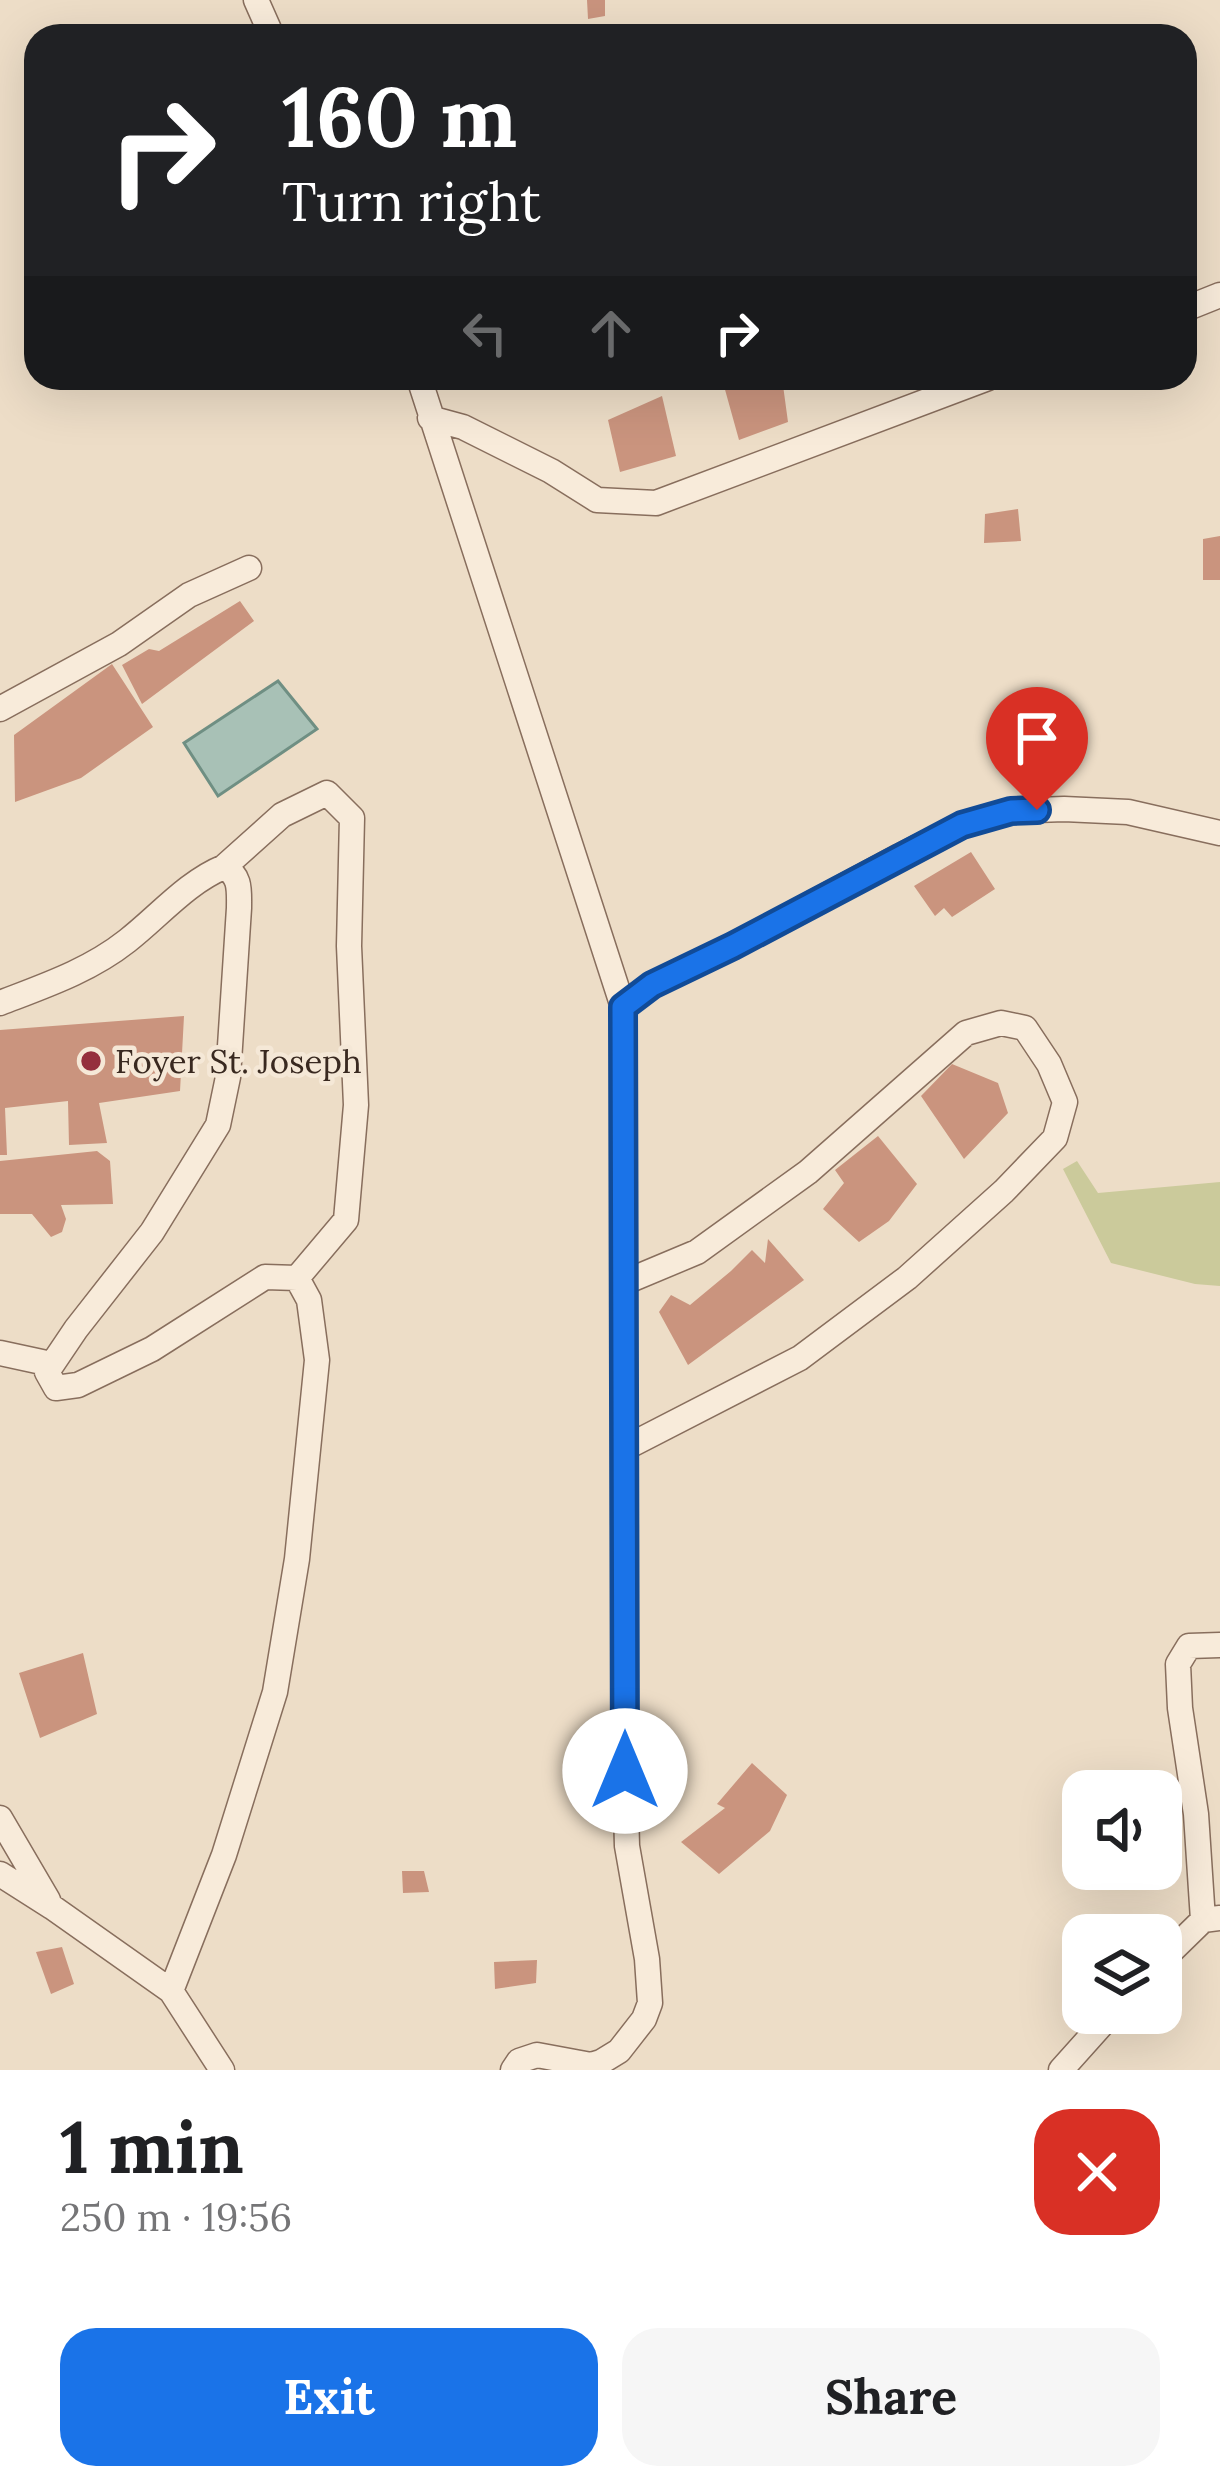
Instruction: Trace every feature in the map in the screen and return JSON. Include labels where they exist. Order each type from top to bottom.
[{"type":"street","points":[[422,390],[623,1007],[627,1846],[650,2003],[636,2032],[601,2062],[591,2065],[538,2055],[519,2061],[513,2070]]},
{"type":"street","points":[[430,418],[463,427],[597,500],[656,503],[956,390]]},
{"type":"street","points":[[0,710],[119,644],[189,595],[249,568]]},
{"type":"street","points":[[0,1004],[72,976],[106,955],[206,875],[224,867],[282,815],[327,793],[352,818],[349,946],[356,1105],[346,1220],[297,1278]]},
{"type":"street","points":[[623,1007],[652,985],[962,825],[1011,811],[1064,809],[1128,812],[1220,833]]},
{"type":"street","points":[[224,867],[238,883],[239,908],[228,1077],[218,1125],[152,1232],[47,1372],[56,1388],[78,1385],[152,1348],[265,1277],[297,1278]]},
{"type":"street","points":[[623,1283],[697,1252],[808,1172],[966,1033],[1000,1023],[1025,1028],[1049,1064],[1066,1102],[1054,1138],[988,1206],[907,1278],[800,1358],[625,1448]]},
{"type":"street","points":[[171,1991],[224,1855],[275,1692],[297,1558],[317,1360],[309,1300],[297,1278]]},
{"type":"street","points":[[0,1353],[51,1364]]},
{"type":"street","points":[[1182,1944],[1212,1919],[1180,1708],[1178,1664],[1189,1646],[1220,1645]]},
{"type":"street","points":[[0,1818],[52,1907]]},
{"type":"street","points":[[0,1874],[171,1991],[222,2070]]},
{"type":"street","points":[[1061,2070],[1093,2034]]},
{"type":"green space","points":[[1077,1161],[1098,1193],[1220,1182],[1220,1286],[1111,1263],[1063,1169]]},
{"type":"shaded area","points":[[278,681],[317,729],[218,796],[184,743]]},
{"type":"building","points":[[587,0],[605,0],[605,16],[588,19]]},
{"type":"building","points":[[725,390],[784,390],[788,422],[739,440]]},
{"type":"building","points":[[662,396],[676,456],[620,472],[608,420]]},
{"type":"building","points":[[1018,509],[1021,541],[984,543],[985,514]]},
{"type":"building","points":[[1220,536],[1220,580],[1203,580],[1203,539]]},
{"type":"building","points":[[240,601],[254,621],[142,704],[122,665],[149,649],[159,651]]},
{"type":"building","points":[[112,664],[153,727],[81,778],[15,802],[14,735]]},
{"type":"building","points":[[971,852],[995,889],[952,917],[944,908],[935,916],[914,886]]},
{"type":"building","name":"Foyer St. Joseph","points":[[184,1016],[180,1091],[99,1103],[107,1143],[69,1145],[68,1101],[5,1108],[7,1155],[0,1155],[0,1030]]},
{"type":"building","points":[[952,1064],[998,1083],[1008,1113],[964,1159],[921,1096]]},
{"type":"building","points":[[878,1136],[917,1184],[889,1221],[859,1242],[823,1209],[844,1183],[835,1170]]},
{"type":"building","points":[[97,1151],[110,1161],[113,1204],[61,1205],[66,1219],[62,1232],[51,1237],[32,1214],[0,1214],[0,1161]]},
{"type":"building","points":[[768,1239],[804,1280],[688,1365],[659,1312],[671,1295],[690,1305],[752,1250],[765,1263]]},
{"type":"building","points":[[83,1653],[97,1714],[40,1738],[19,1673]]},
{"type":"building","points":[[752,1763],[787,1795],[770,1831],[719,1874],[681,1842],[725,1808],[717,1804]]},
{"type":"building","points":[[402,1871],[424,1871],[429,1892],[403,1893]]},
{"type":"building","points":[[62,1947],[74,1984],[51,1994],[36,1952]]},
{"type":"building","points":[[537,1960],[536,1983],[495,1989],[494,1962]]},
{"type":"place","name":"Foyer St. Joseph","points":[[91,1061]]},
{"type":"route","points":[[625,1771],[623,1007],[652,985],[962,825],[1011,811],[1037,810]]}]
